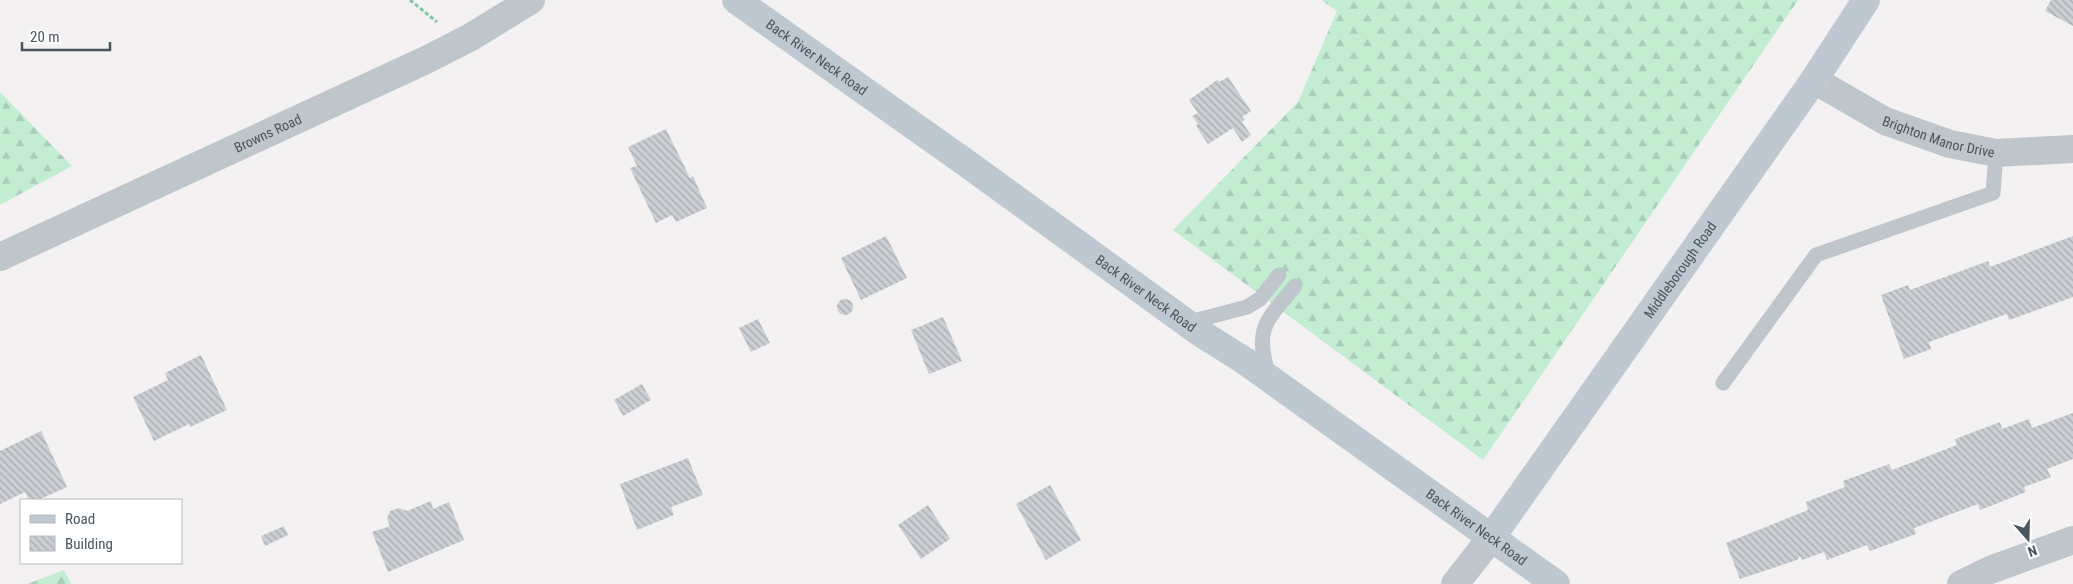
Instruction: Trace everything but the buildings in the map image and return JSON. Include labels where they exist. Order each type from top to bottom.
[{"type":"street","name":"Browns Road","points":[[0,257],[426,60],[471,37],[531,0]]},
{"type":"street","name":"Back River Neck Road","points":[[736,0],[969,165],[1186,323],[1270,379],[1556,584]]},
{"type":"street","name":"Middleborough Road","points":[[1491,538],[1814,80],[1866,0]]},
{"type":"street","name":"Brighton Manor Drive","points":[[1814,80],[1885,122],[1950,144],[1996,153],[2073,149]]},
{"type":"street","points":[[1456,584],[1491,538]]},
{"type":"street","points":[[1961,584],[1990,570],[2073,540]]},
{"type":"lane","points":[[1723,383],[1816,255],[1993,193],[1996,153]]},
{"type":"lane","points":[[1186,323],[1247,307],[1260,299],[1279,275]]},
{"type":"lane","points":[[1270,379],[1261,350],[1263,332],[1271,315],[1295,286]]},
{"type":"green space","points":[[1321,0],[1798,0],[1483,460],[1173,230],[1298,102],[1337,11]]},
{"type":"green space","points":[[0,92],[72,166],[0,205]]},
{"type":"green space","points":[[64,570],[71,584],[27,584]]}]
